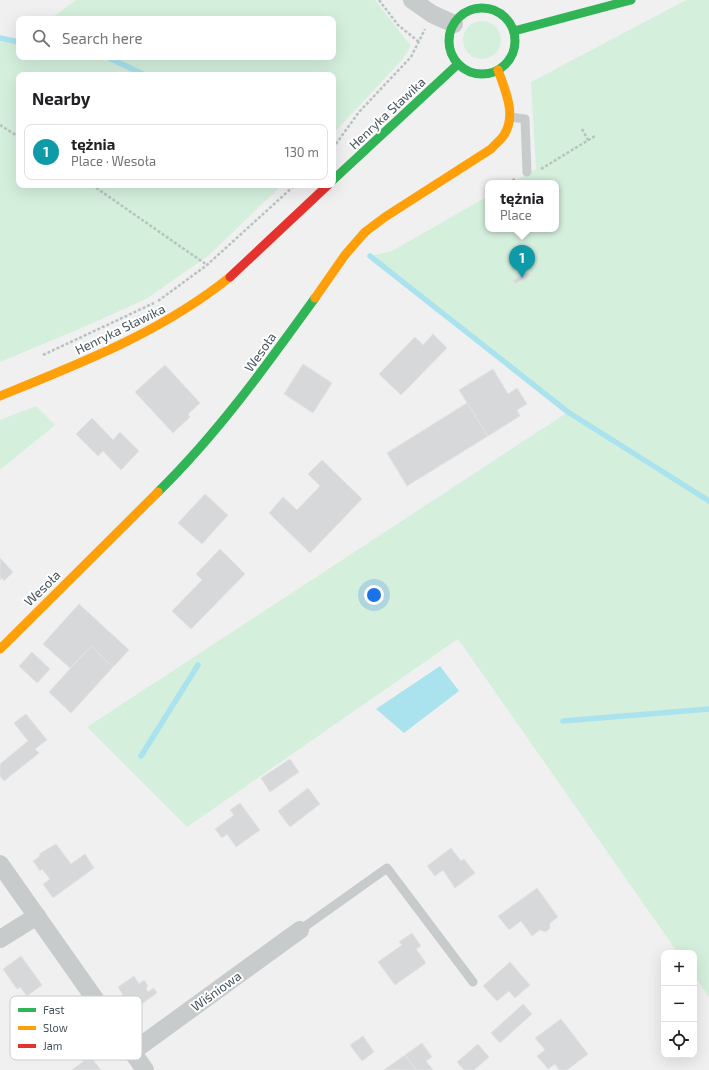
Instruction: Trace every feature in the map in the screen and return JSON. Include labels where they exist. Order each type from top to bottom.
[{"type":"main road","points":[[514,31],[631,0]]},
{"type":"main road","points":[[484,8],[494,10],[503,15],[510,22],[514,31],[514,49],[505,65],[490,73],[477,74],[464,69],[454,58],[449,45],[451,30],[454,24],[460,16],[467,11],[484,8]]},
{"type":"main road","name":"Henryka Sławika","points":[[336,177],[458,64]]},
{"type":"main road","name":"Wesoła","points":[[0,648],[188,463],[253,384],[344,255],[365,232],[384,217],[491,149],[504,134],[510,117],[509,101],[498,70]]},
{"type":"main road","name":"Henryka Sławika","points":[[0,396],[126,343],[160,326],[197,302],[227,279],[325,188]]},
{"type":"street","points":[[412,0],[432,14],[454,24]]},
{"type":"street","points":[[0,864],[93,996]]},
{"type":"street","points":[[0,939],[37,916]]},
{"type":"street","name":"Wiśniowa","points":[[142,1045],[300,930]]},
{"type":"street","points":[[138,1060],[145,1070]]},
{"type":"lane","points":[[510,117],[525,119],[527,172]]},
{"type":"lane","points":[[300,930],[387,868],[473,982]]},
{"type":"path","points":[[379,0],[398,25],[419,42]]},
{"type":"path","points":[[336,144],[359,112],[411,58],[432,14]]},
{"type":"path","points":[[0,125],[16,135]]},
{"type":"path","points":[[582,129],[588,140]]},
{"type":"path","points":[[513,180],[527,172],[529,176],[595,136]]},
{"type":"path","points":[[96,188],[227,279]]},
{"type":"path","points":[[40,356],[157,301],[207,265],[292,188]]},
{"type":"green space","points":[[76,0],[375,0],[411,46],[402,60],[336,131],[336,72],[16,72],[16,188],[279,188],[208,256],[146,299],[0,362],[0,38],[16,41],[16,60],[336,60],[336,16],[54,16]]},
{"type":"green space","points":[[686,0],[709,0],[709,997],[697,980],[697,950],[676,950],[458,639],[187,827],[87,727],[568,412],[370,256],[392,251],[485,198],[485,232],[559,232],[559,180],[516,180],[536,169],[531,82]]},
{"type":"green space","points":[[482,21],[495,27],[501,40],[495,53],[482,59],[469,53],[463,40],[469,27]]},
{"type":"green space","points":[[36,406],[55,425],[0,470],[0,420]]},
{"type":"water","points":[[440,666],[459,691],[404,733],[376,709]]},
{"type":"building","points":[[528,272],[530,276],[515,284],[513,280]]},
{"type":"building","points":[[433,334],[447,348],[401,395],[379,374],[415,337],[423,345]]},
{"type":"building","points":[[303,364],[332,383],[313,413],[284,394]]},
{"type":"building","points":[[165,365],[200,403],[188,414],[190,417],[173,433],[135,392]]},
{"type":"building","points":[[493,369],[508,394],[517,388],[527,404],[517,410],[520,416],[488,436],[459,390]]},
{"type":"building","points":[[467,403],[488,436],[407,486],[387,453]]},
{"type":"building","points":[[92,418],[113,440],[120,432],[139,451],[121,470],[103,451],[98,456],[76,434]]},
{"type":"building","points":[[322,460],[362,499],[310,553],[269,513],[283,497],[297,510],[320,486],[308,474]]},
{"type":"building","points":[[205,494],[228,515],[202,544],[178,523]]},
{"type":"building","points":[[220,549],[245,574],[191,629],[172,611],[202,580],[196,574]]},
{"type":"building","points":[[0,558],[13,572],[4,581],[2,578],[0,580]]},
{"type":"building","points":[[79,604],[129,650],[113,667],[91,646],[70,668],[43,644]]},
{"type":"building","points":[[91,646],[113,667],[71,713],[49,692]]},
{"type":"building","points":[[32,652],[50,669],[37,683],[19,666]]},
{"type":"building","points":[[26,714],[47,740],[35,749],[39,753],[4,781],[0,776],[0,764],[28,741],[14,723]]},
{"type":"building","points":[[290,759],[299,772],[270,792],[261,778]]},
{"type":"building","points":[[308,788],[320,804],[290,827],[278,811]]},
{"type":"building","points":[[240,803],[260,830],[236,847],[227,834],[222,838],[215,829],[234,815],[230,810]]},
{"type":"building","points":[[56,844],[71,864],[85,854],[94,868],[53,898],[43,884],[50,879],[42,869],[40,871],[33,861],[40,856],[39,854]]},
{"type":"building","points":[[451,848],[461,861],[464,859],[475,873],[455,888],[443,870],[435,876],[427,866]]},
{"type":"building","points":[[537,888],[558,917],[550,923],[550,928],[546,932],[540,930],[532,936],[521,921],[509,930],[498,916]]},
{"type":"building","points":[[412,933],[421,946],[416,949],[426,963],[395,985],[378,962],[402,945],[399,942]]},
{"type":"building","points":[[21,956],[42,985],[27,996],[20,987],[17,989],[3,969]]},
{"type":"building","points":[[510,962],[530,985],[515,998],[509,991],[497,1001],[483,986]]},
{"type":"building","points":[[134,976],[139,984],[144,980],[148,986],[146,988],[148,992],[154,988],[157,993],[142,1004],[142,996],[122,996],[123,995],[118,987]]},
{"type":"building","points":[[523,1004],[532,1014],[500,1043],[491,1033]]},
{"type":"building","points":[[561,1019],[588,1054],[567,1070],[559,1070],[555,1064],[548,1069],[537,1056],[545,1050],[535,1038]]},
{"type":"building","points":[[363,1036],[374,1052],[362,1061],[350,1045]]},
{"type":"building","points":[[422,1043],[432,1057],[426,1061],[433,1070],[416,1070],[405,1055]]},
{"type":"building","points":[[478,1044],[489,1057],[474,1070],[464,1070],[457,1062]]},
{"type":"building","points":[[405,1055],[416,1070],[384,1070]]},
{"type":"building","points":[[85,1060],[93,1060],[101,1070],[72,1070]]},
{"type":"waterway","points":[[0,38],[16,41]]},
{"type":"waterway","points":[[113,60],[139,72]]},
{"type":"waterway","points":[[370,256],[568,412],[709,501]]},
{"type":"waterway","points":[[141,756],[198,665]]},
{"type":"waterway","points":[[563,721],[709,709]]},
{"type":"traffic: fast","points":[[514,31],[631,0]]},
{"type":"traffic: fast","points":[[482,8],[495,10],[505,18],[513,28],[515,41],[513,54],[505,64],[495,72],[482,74],[469,72],[459,64],[451,54],[449,41],[451,28],[459,18],[469,10],[482,8]]},
{"type":"traffic: fast","points":[[336,177],[458,64]]},
{"type":"traffic: fast","points":[[158,492],[180,470],[221,423],[260,374],[315,298]]},
{"type":"traffic: slow","points":[[315,298],[345,255],[365,232],[385,217],[491,149],[503,137],[508,127],[510,111],[498,70]]},
{"type":"traffic: slow","points":[[0,396],[120,345],[149,330],[204,297],[230,277]]},
{"type":"traffic: slow","points":[[0,649],[158,492]]},
{"type":"traffic: jam","points":[[230,277],[325,188]]},
{"type":"place","name":"tężnia","points":[[522,278]]}]
